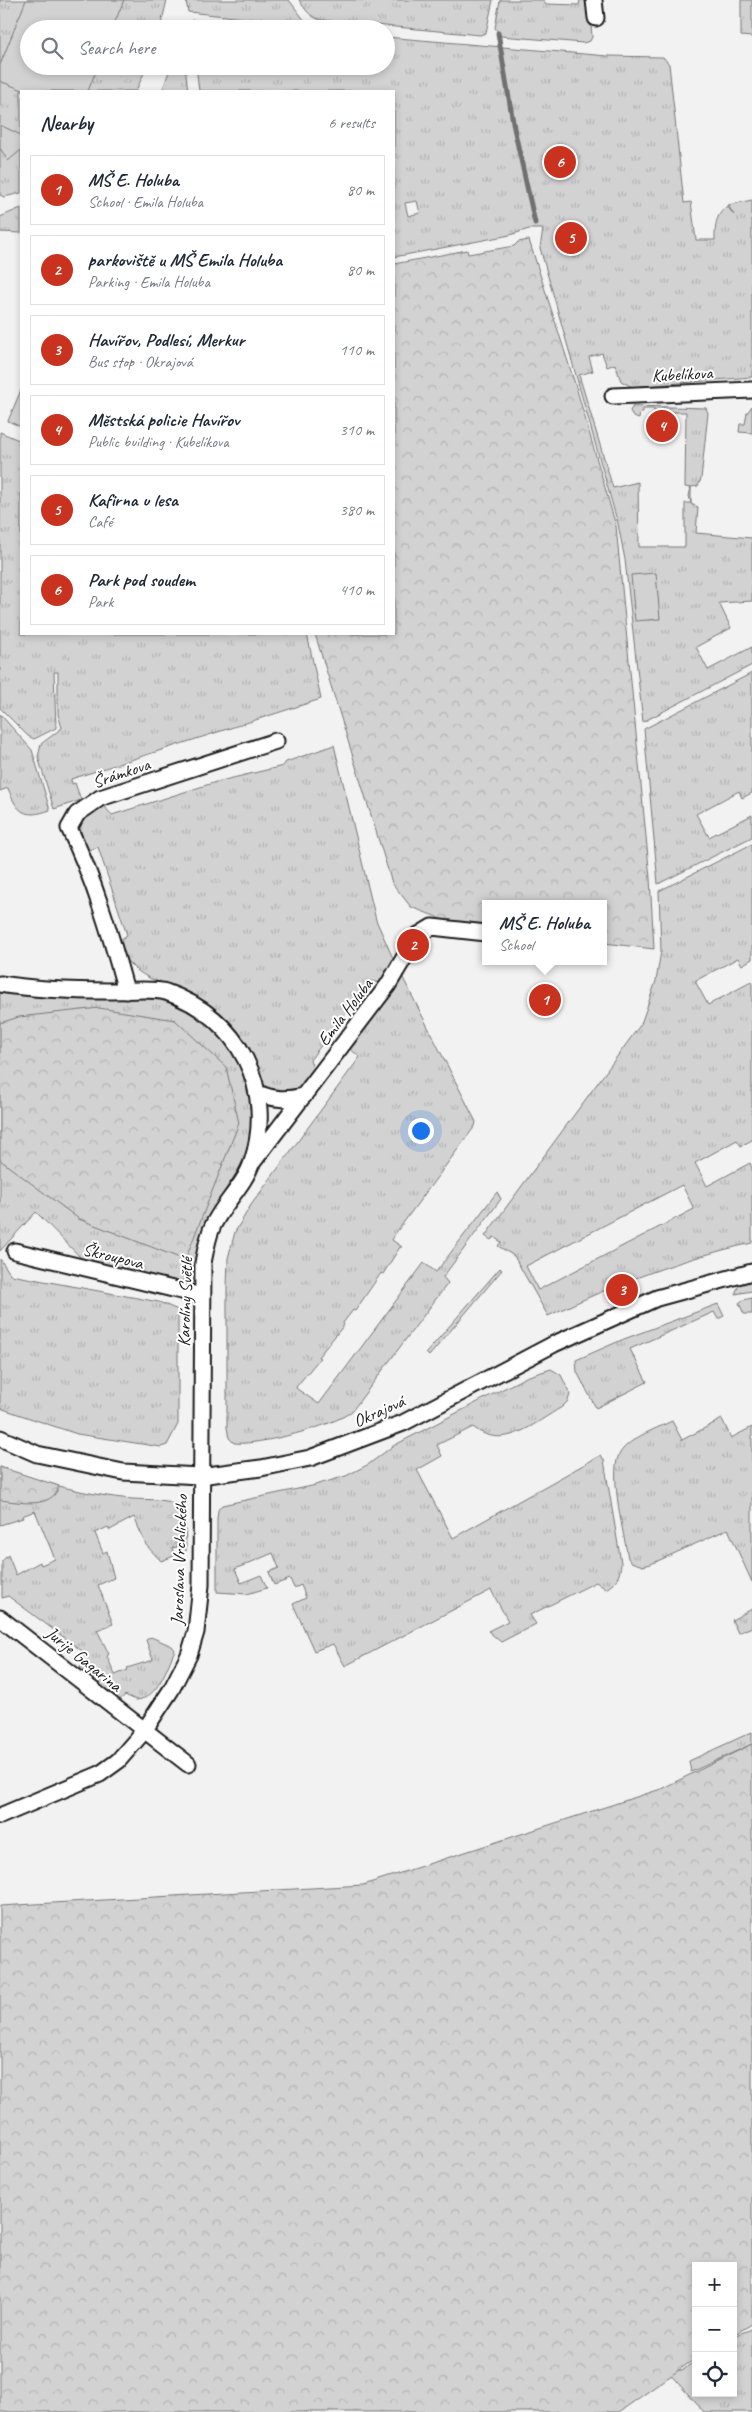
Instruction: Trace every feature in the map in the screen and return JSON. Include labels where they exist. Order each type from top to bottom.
[{"type":"street","points":[[594,0],[596,18]]},
{"type":"street","name":"Kubelíkova","points":[[614,396],[752,390]]},
{"type":"street","name":"Šrámkova","points":[[126,991],[110,936],[79,849],[69,828],[77,814],[100,798],[276,741]]},
{"type":"street","name":"Emila Holuba","points":[[252,1163],[388,985],[417,936],[432,927],[482,933]]},
{"type":"street","name":"Karolíny Světlé","points":[[0,984],[44,991],[165,992],[206,1011],[228,1030],[245,1056],[258,1093],[259,1126],[252,1163],[211,1229],[203,1263],[200,1476]]},
{"type":"street","points":[[258,1093],[273,1099],[288,1100],[304,1096]]},
{"type":"street","name":"Škroupova","points":[[15,1251],[202,1296]]},
{"type":"street","name":"Okrajová","points":[[0,1438],[37,1454],[123,1472],[200,1476],[261,1468],[310,1458],[363,1440],[403,1423],[590,1326],[657,1298],[752,1272]]},
{"type":"street","name":"Jaroslava Vrchlického","points":[[0,1816],[100,1774],[118,1761],[144,1731],[180,1673],[196,1632],[201,1586],[200,1476]]},
{"type":"street","name":"Jurije Gagarina","points":[[0,1618],[188,1764]]},
{"type":"green space","points":[[0,0],[167,0],[162,20],[20,20],[20,75],[143,75],[136,90],[20,90],[20,193],[4,197],[0,195]]},
{"type":"green space","points":[[26,0],[124,0],[116,20],[20,20],[20,75],[94,75],[88,90],[22,90],[0,81],[0,65]]},
{"type":"green space","points":[[186,0],[289,0],[304,20],[262,20],[188,12]]},
{"type":"green space","points":[[299,0],[493,0],[486,33],[480,35],[395,27],[395,20],[322,20],[311,15]]},
{"type":"green space","points":[[500,0],[544,0],[545,4],[579,5],[580,0],[589,0],[592,37],[590,41],[583,43],[501,36],[495,28]]},
{"type":"green space","points":[[741,0],[752,0],[752,37],[741,36]]},
{"type":"green space","points":[[395,38],[607,56],[663,57],[669,64],[684,203],[691,202],[696,240],[715,240],[716,222],[723,210],[727,206],[734,215],[728,205],[752,200],[752,377],[632,387],[621,381],[615,364],[607,367],[602,353],[589,357],[593,371],[579,375],[613,488],[638,482],[639,547],[685,547],[685,503],[691,503],[698,507],[696,533],[752,538],[752,601],[719,603],[731,628],[696,647],[708,670],[752,647],[752,665],[643,722],[625,560],[618,524],[540,248],[543,229],[529,229],[510,235],[395,257],[395,90],[199,90],[197,75],[395,75]],"holes":[[[417,201],[420,213],[408,216],[405,203]]]},
{"type":"green space","points":[[168,75],[186,75],[188,90],[162,90]]},
{"type":"green space","points":[[0,125],[20,135],[20,151],[8,161],[0,148]]},
{"type":"green space","points":[[20,208],[20,233],[0,232],[0,217]]},
{"type":"green space","points":[[529,240],[577,390],[616,526],[650,878],[654,949],[607,943],[607,900],[482,900],[482,929],[445,924],[437,917],[411,907],[392,883],[315,635],[395,635],[395,264],[467,250],[468,254],[514,246],[518,242]]},
{"type":"green space","points":[[20,392],[20,427],[8,421]]},
{"type":"green space","points":[[633,406],[706,408],[708,413],[701,479],[698,486],[685,487],[686,412],[654,412],[654,409],[643,409],[643,412],[640,412],[639,419],[633,417],[630,411]]},
{"type":"green space","points":[[752,406],[752,433],[739,432],[740,424],[745,424],[747,413]]},
{"type":"green space","points":[[0,432],[20,441],[20,635],[307,635],[321,699],[71,779],[72,784],[75,783],[81,800],[54,809],[38,757],[41,744],[62,728],[58,714],[58,672],[54,672],[56,728],[34,739],[28,736],[0,708]]},
{"type":"green space","points":[[656,573],[660,619],[635,621],[631,575]]},
{"type":"green space","points":[[752,673],[752,793],[742,798],[739,791],[696,814],[709,837],[752,815],[752,837],[658,884],[644,729]]},
{"type":"green space","points":[[0,714],[32,750],[50,810],[28,814],[23,812],[15,803],[8,788],[0,791]]},
{"type":"green space","points":[[334,745],[376,920],[396,965],[386,984],[370,981],[310,1060],[316,1076],[297,1091],[279,1093],[264,1084],[247,1045],[224,1016],[210,1005],[149,978],[128,962],[120,940],[127,935],[98,847],[87,851],[81,835],[81,829],[84,819],[101,803],[112,815],[216,782],[283,766],[286,762]]},
{"type":"green space","points":[[752,844],[752,959],[742,965],[738,958],[695,981],[708,1005],[751,982],[752,984],[752,1140],[741,1146],[737,1140],[695,1163],[707,1186],[750,1163],[752,1168],[752,1243],[673,1265],[598,1293],[548,1316],[514,1256],[498,1246],[501,1242],[494,1237],[491,1240],[485,1236],[641,1024],[656,981],[661,951],[659,891]],"holes":[[[682,1185],[694,1209],[538,1290],[526,1266]]]},
{"type":"green space","points":[[402,976],[476,1122],[475,1126],[395,1234],[392,1240],[402,1247],[400,1247],[383,1274],[381,1273],[355,1311],[353,1310],[343,1323],[344,1325],[318,1357],[320,1358],[296,1387],[297,1389],[319,1404],[424,1263],[436,1272],[497,1192],[501,1199],[443,1277],[448,1283],[352,1411],[330,1423],[295,1434],[260,1441],[234,1443],[229,1438],[227,1428],[227,1287],[228,1258],[235,1232],[251,1205],[360,1057],[349,1048]]},
{"type":"green space","points":[[0,989],[59,998],[132,998],[166,1001],[181,1005],[211,1025],[226,1041],[238,1059],[246,1079],[251,1100],[252,1121],[249,1143],[241,1164],[205,1226],[195,1269],[184,1280],[174,1282],[86,1263],[36,1212],[0,1251]]},
{"type":"green space","points":[[99,1008],[175,1020],[226,1067],[239,1123],[185,1260],[79,1219],[0,1160],[0,1023],[19,1017]]},
{"type":"green space","points":[[0,1259],[11,1275],[159,1302],[178,1310],[178,1424],[167,1445],[161,1447],[77,1434],[0,1408]]},
{"type":"green space","points":[[500,1268],[502,1270],[429,1356],[426,1353]]},
{"type":"green space","points":[[752,1281],[752,1291],[735,1294],[739,1285]]},
{"type":"green space","points":[[752,1298],[752,1314],[744,1314],[739,1303]]},
{"type":"green space","points":[[718,1304],[724,1316],[718,1319],[714,1312],[630,1349],[647,1382],[596,1408],[577,1372],[576,1360],[624,1339]]},
{"type":"green space","points":[[551,1369],[561,1375],[570,1394],[568,1401],[562,1407],[530,1427],[507,1436],[496,1437],[485,1434],[473,1427],[437,1445],[442,1456],[417,1470],[453,1538],[601,1455],[604,1460],[621,1563],[617,1578],[606,1589],[596,1582],[530,1615],[536,1624],[501,1642],[488,1631],[508,1621],[491,1590],[345,1666],[333,1644],[314,1651],[293,1604],[306,1598],[301,1585],[294,1588],[290,1579],[274,1585],[269,1572],[279,1568],[273,1553],[235,1569],[241,1583],[261,1575],[267,1588],[247,1594],[217,1592],[217,1519],[218,1510],[222,1505],[312,1486],[346,1476],[369,1464],[393,1446],[526,1377]]},
{"type":"green space","points":[[722,1419],[731,1438],[752,1427],[752,1582],[728,1529],[651,1564],[643,1566],[631,1562],[628,1558],[617,1492],[616,1466],[618,1457],[627,1445],[634,1440],[672,1421],[682,1440]]},
{"type":"green space","points":[[0,1467],[81,1491],[132,1499],[167,1501],[180,1505],[185,1509],[186,1551],[181,1539],[176,1540],[177,1547],[172,1548],[174,1556],[161,1561],[146,1545],[134,1517],[110,1530],[108,1527],[95,1533],[103,1553],[107,1551],[114,1578],[98,1585],[113,1624],[97,1630],[109,1654],[107,1656],[115,1675],[128,1670],[127,1668],[153,1660],[146,1640],[151,1637],[172,1646],[175,1650],[161,1681],[144,1698],[136,1700],[125,1695],[119,1701],[80,1669],[85,1653],[8,1596],[2,1598],[2,1561],[8,1555],[16,1575],[40,1562],[41,1565],[55,1559],[35,1511],[22,1516],[23,1518],[0,1525]]},
{"type":"green space","points":[[0,1467],[59,1486],[50,1499],[42,1502],[25,1503],[0,1500]]},
{"type":"green space","points":[[752,1609],[752,1627],[738,1633],[732,1620]]},
{"type":"green space","points":[[752,1732],[752,1744],[691,1772],[689,1761]]},
{"type":"green space","points":[[752,1744],[752,2324],[737,2333],[737,2262],[692,2262],[692,2361],[619,2412],[0,2412],[0,1906],[363,1885],[661,1789]]},
{"type":"green space","points":[[752,2329],[752,2412],[704,2412],[659,2362],[682,2371],[692,2363],[692,2397],[737,2397],[737,2335]]},
{"type":"waterway","points":[[498,33],[514,128],[535,223]]},
{"type":"place","name":"Park pod soudem","points":[[560,162]]},
{"type":"place","name":"Kafirna u lesa","points":[[571,238]]},
{"type":"place","name":"Městská policie Havířov","points":[[662,426]]},
{"type":"place","name":"parkoviště u MŠ Emila Holuba","points":[[413,945]]},
{"type":"place","name":"MŠ E. Holuba","points":[[545,1000]]},
{"type":"place","name":"Havířov, Podlesí, Merkur","points":[[622,1290]]}]
